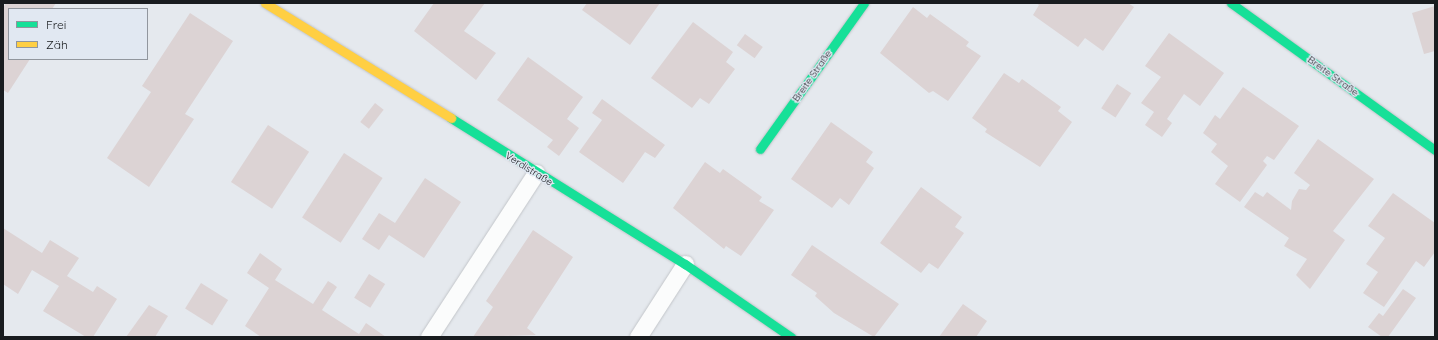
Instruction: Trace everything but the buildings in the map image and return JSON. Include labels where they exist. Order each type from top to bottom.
[{"type":"street","name":"Verdistraße","points":[[266,3],[536,173],[685,264],[791,337]]},
{"type":"street","name":"Breite Straße","points":[[760,149],[864,3]]},
{"type":"street","name":"Breite Straße","points":[[1230,3],[1435,150]]},
{"type":"lane","points":[[429,337],[536,173]]},
{"type":"lane","points":[[638,337],[685,264]]},
{"type":"traffic: fast","points":[[760,149],[864,3]]},
{"type":"traffic: fast","points":[[1231,3],[1435,150]]},
{"type":"traffic: fast","points":[[451,118],[685,264],[791,337]]},
{"type":"traffic: slow","points":[[265,3],[451,118]]}]
